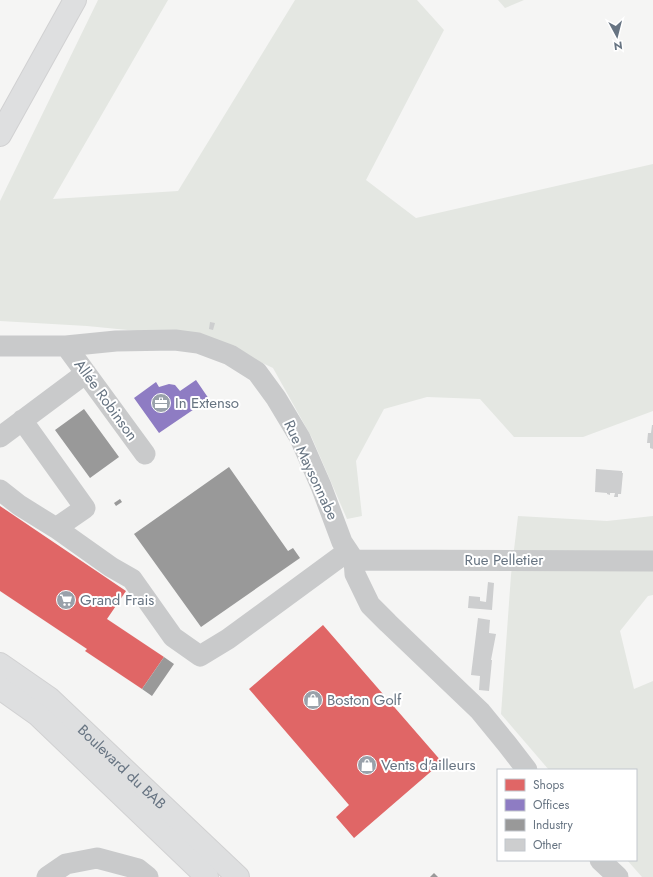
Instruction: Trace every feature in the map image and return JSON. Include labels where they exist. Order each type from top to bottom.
[{"type":"main road","points":[[0,135],[75,0]]},
{"type":"main road","name":"Boulevard du BAB","points":[[0,664],[49,698],[238,877]]},
{"type":"main road","name":"Boulevard du BAB","points":[[0,688],[38,715],[207,877]]},
{"type":"street","name":"Rue Maysonnabe","points":[[0,346],[66,346],[116,341],[174,340],[198,343],[230,355],[257,372],[276,398],[300,438],[321,486],[342,542],[351,556],[355,574],[370,605],[480,711],[508,744],[526,769]]},
{"type":"street","name":"Allée Robinson","points":[[66,346],[145,454]]},
{"type":"street","points":[[0,437],[86,373]]},
{"type":"street","points":[[22,420],[85,508],[56,528]]},
{"type":"street","points":[[0,490],[111,567],[132,579],[173,637],[200,656],[228,639],[351,556]]},
{"type":"street","name":"Rue Pelletier","points":[[351,556],[653,561]]},
{"type":"street","points":[[48,877],[66,864],[97,858],[138,869],[148,877]]},
{"type":"street","points":[[601,861],[618,877]]},
{"type":"shaded area","points":[[98,0],[168,0],[53,199],[178,191],[295,0],[417,0],[444,30],[366,180],[416,218],[653,164],[653,411],[583,437],[514,437],[480,399],[427,397],[384,409],[356,461],[362,516],[347,519],[312,438],[273,368],[209,338],[87,326],[0,321],[0,201]]},
{"type":"shaded area","points":[[498,0],[524,0],[505,8]]},
{"type":"shaded area","points":[[518,516],[607,521],[653,516],[653,595],[648,596],[620,631],[634,689],[653,681],[653,877],[642,877],[628,861],[637,861],[637,769],[548,769],[501,714],[511,575]]},
{"type":"building: Shops","name":"Grand Frais","points":[[0,506],[126,591],[107,619],[164,657],[142,689],[85,651],[87,649],[0,591]]},
{"type":"building: Shops","points":[[323,625],[442,762],[354,838],[336,817],[349,805],[249,689]]},
{"type":"building: Offices","points":[[196,380],[209,399],[159,433],[134,398],[156,382],[159,387],[169,384],[175,385],[180,391]]},
{"type":"building: Industry","points":[[84,409],[119,457],[90,478],[55,430]]},
{"type":"building: Industry","points":[[229,467],[288,551],[293,548],[300,558],[201,627],[134,534]]},
{"type":"building: Industry","points":[[120,499],[122,502],[116,506],[114,503]]},
{"type":"building: Industry","points":[[164,657],[174,664],[152,696],[142,689]]},
{"type":"building: Industry","points":[[434,873],[438,877],[430,877]]},
{"type":"building: Other","points":[[210,322],[215,323],[213,330],[209,329]]},
{"type":"building: Other","points":[[652,425],[653,449],[650,448],[650,443],[647,443],[648,433],[651,433]]},
{"type":"building: Other","points":[[596,469],[622,471],[621,494],[618,494],[618,497],[614,497],[615,493],[610,493],[610,495],[607,493],[595,492]]},
{"type":"building: Other","points":[[488,582],[494,583],[492,610],[468,608],[469,596],[480,597],[480,601],[486,602]]},
{"type":"building: Other","points":[[478,618],[490,620],[489,633],[496,634],[491,660],[489,691],[479,690],[480,676],[471,675]]},
{"type":"place","name":"In Extenso","points":[[161,403]]},
{"type":"place","name":"Grand Frais","points":[[66,600]]},
{"type":"place","name":"Boston Golf","points":[[313,700]]},
{"type":"place","name":"Vents d'ailleurs","points":[[367,765]]}]
